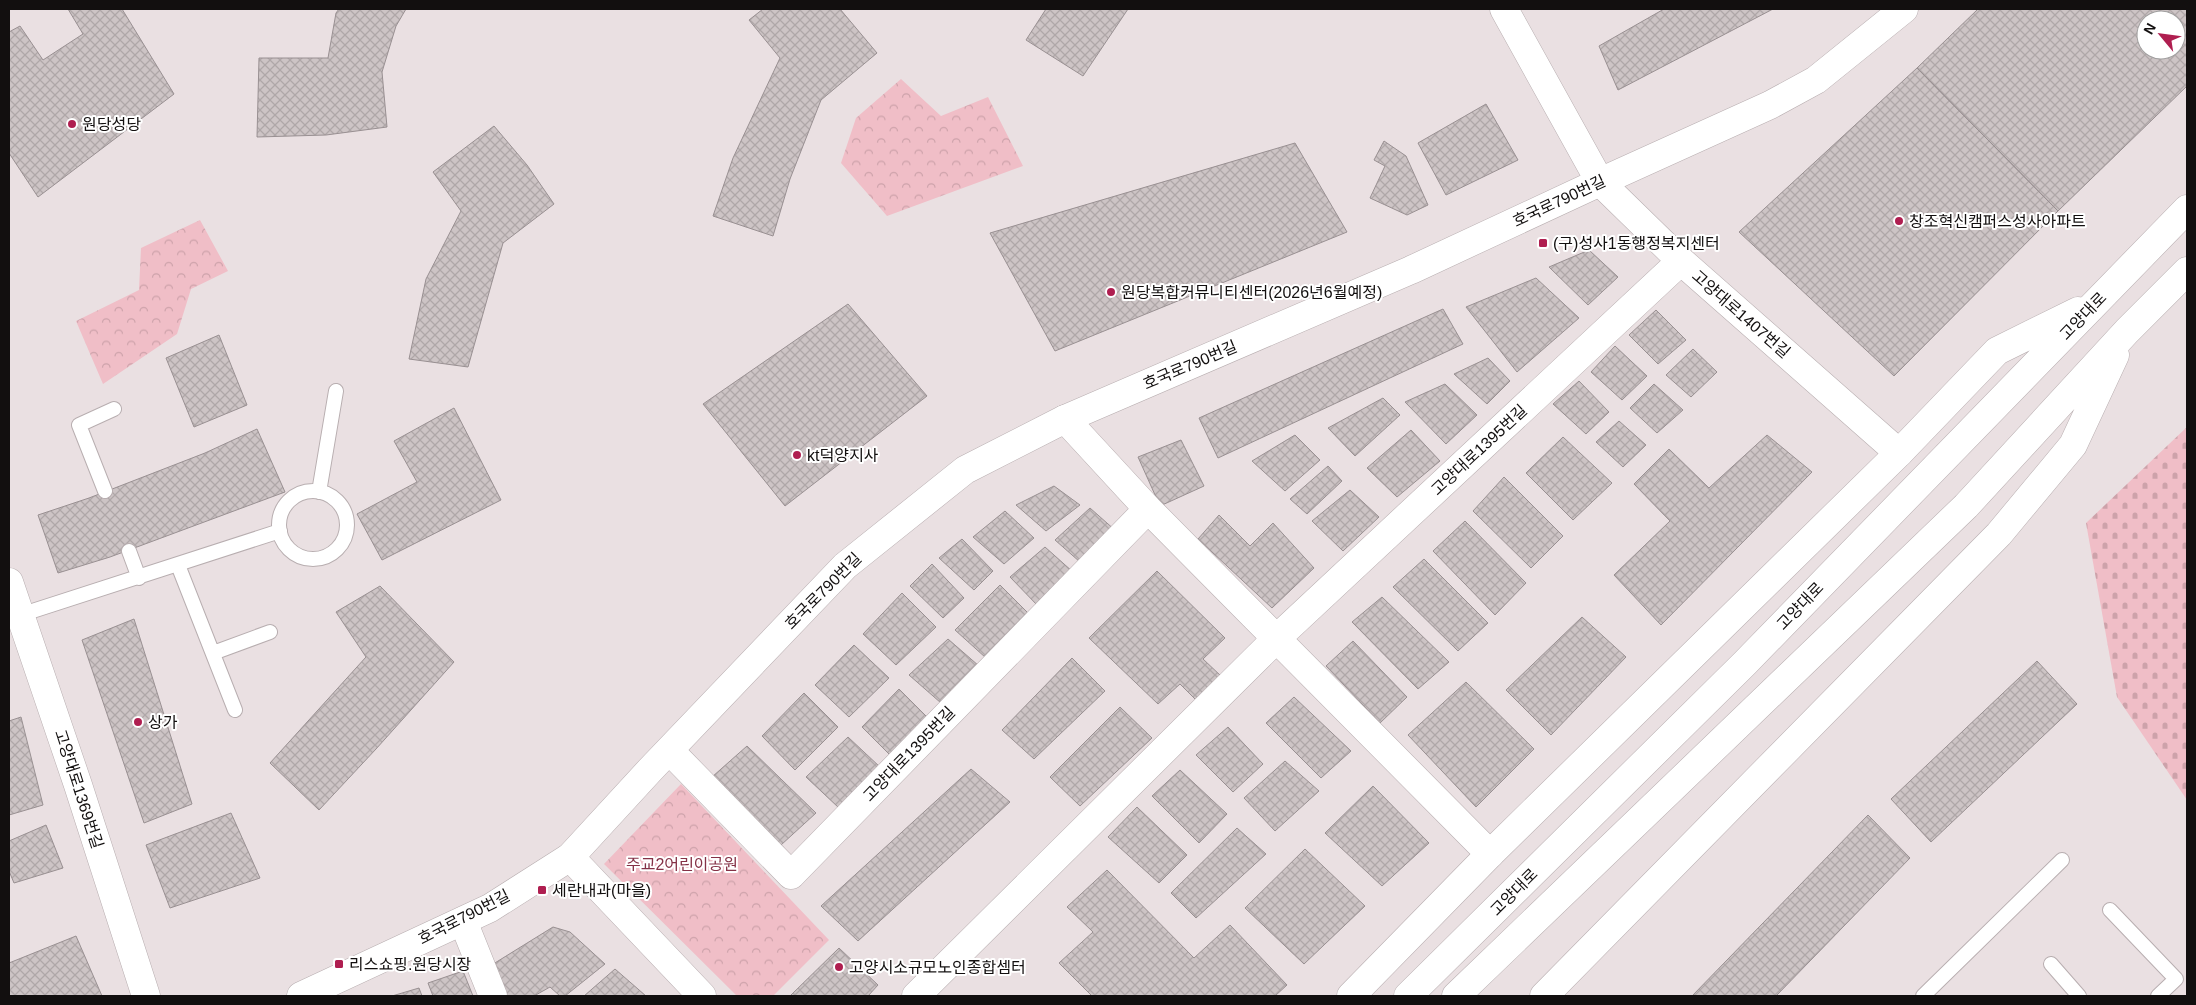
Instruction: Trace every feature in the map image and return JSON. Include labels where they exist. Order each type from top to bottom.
[{"type":"street","name":"고양대로1407번길","points":[[1504,9],[1600,182],[1681,261],[1899,453]]},
{"type":"street","name":"호국로790번길","points":[[301,996],[490,908],[570,857],[845,566],[965,470],[1065,419],[1411,270],[1770,105],[1816,80],[1904,9]]},
{"type":"street","name":"고양대로","points":[[1408,996],[1745,663],[2187,210]]},
{"type":"street","name":"고양대로1395번길","points":[[916,996],[1277,638],[1681,261]]},
{"type":"street","points":[[1456,996],[1966,506],[2127,331],[2187,271]]},
{"type":"street","points":[[1351,996],[1490,854],[1899,453],[1997,351],[2098,301]]},
{"type":"street","points":[[1544,996],[1999,534],[2073,445],[2127,331]]},
{"type":"street","points":[[1065,419],[1148,509],[1490,854]]},
{"type":"street","name":"고양대로1395번길","points":[[670,751],[791,875],[1148,509]]},
{"type":"street","name":"고양대로1369번길","points":[[9,582],[78,785],[146,996]]},
{"type":"street","points":[[570,857],[702,996]]},
{"type":"street","points":[[462,921],[492,996]]},
{"type":"lane","points":[[319,492],[336,391]]},
{"type":"lane","points":[[105,491],[79,425],[114,409]]},
{"type":"lane","points":[[308,492],[319,492],[329,495],[338,502],[347,522],[346,534],[341,544],[333,553],[323,558],[311,560],[300,557],[290,551],[283,542],[280,531],[281,515],[289,501],[298,495],[308,492]]},
{"type":"lane","points":[[20,615],[280,531]]},
{"type":"lane","points":[[128,551],[139,578]]},
{"type":"lane","points":[[178,565],[236,710]]},
{"type":"lane","points":[[213,653],[270,632]]},
{"type":"lane","points":[[1923,996],[2062,860]]},
{"type":"lane","points":[[2110,910],[2176,979],[2158,996]]},
{"type":"lane","points":[[2051,964],[2079,996]]},
{"type":"green space","points":[[901,79],[941,116],[988,97],[1023,166],[887,216],[841,163],[856,118]]},
{"type":"green space","points":[[200,220],[228,271],[191,289],[177,334],[103,384],[76,321],[139,290],[141,248]]},
{"type":"green space","points":[[2187,427],[2187,800],[2117,697],[2086,523]]},
{"type":"green space","name":"주교2어린이공원","points":[[681,784],[829,940],[773,996],[737,996],[604,864]]},
{"type":"building","name":"원당성당","points":[[68,9],[122,9],[174,94],[38,197],[9,153],[9,32],[20,26],[43,60],[83,34]]},
{"type":"building","points":[[339,9],[406,9],[396,26],[382,72],[387,127],[326,135],[257,137],[259,58],[328,58],[336,13]]},
{"type":"building","points":[[763,9],[840,9],[877,53],[821,100],[790,179],[773,236],[713,216],[733,158],[780,58],[749,20]]},
{"type":"building","points":[[1046,9],[1128,9],[1083,76],[1026,40]]},
{"type":"building","points":[[1664,9],[1773,9],[1618,90],[1599,46]]},
{"type":"building","points":[[1978,9],[2187,9],[2187,86],[2058,211],[1917,68]]},
{"type":"building","name":"창조혁신캠퍼스성사아파트","points":[[1917,68],[2058,211],[1894,376],[1739,232]]},
{"type":"building","points":[[1486,104],[1518,160],[1446,195],[1418,143]]},
{"type":"building","points":[[494,126],[527,165],[554,204],[503,243],[468,367],[409,359],[426,279],[461,211],[433,172]]},
{"type":"building","points":[[1384,141],[1406,156],[1428,205],[1407,215],[1370,198],[1385,166],[1374,160]]},
{"type":"building","name":"원당복합커뮤니티센터(2026년6월예정)","points":[[1295,143],[1347,232],[1055,351],[990,233]]},
{"type":"building","points":[[1589,250],[1618,277],[1588,305],[1549,267]]},
{"type":"building","points":[[1536,278],[1579,318],[1517,372],[1466,307]]},
{"type":"building","name":"kt덕양지사","points":[[848,304],[927,396],[785,506],[703,404]]},
{"type":"building","points":[[1443,309],[1463,344],[1218,458],[1199,418]]},
{"type":"building","points":[[1656,310],[1686,340],[1658,364],[1629,335]]},
{"type":"building","points":[[219,335],[247,405],[194,427],[166,358]]},
{"type":"building","points":[[1615,346],[1647,376],[1622,400],[1591,372]]},
{"type":"building","points":[[1693,349],[1717,372],[1691,397],[1666,375]]},
{"type":"building","points":[[1488,358],[1510,381],[1487,404],[1454,374]]},
{"type":"building","points":[[1579,381],[1609,412],[1586,434],[1553,404]]},
{"type":"building","points":[[1445,384],[1477,415],[1446,444],[1405,402]]},
{"type":"building","points":[[1654,384],[1683,410],[1657,433],[1630,408]]},
{"type":"building","points":[[1383,398],[1400,415],[1355,456],[1328,428]]},
{"type":"building","points":[[454,408],[501,500],[382,560],[357,514],[417,482],[394,441]]},
{"type":"building","points":[[1619,421],[1646,445],[1623,467],[1596,442]]},
{"type":"building","points":[[257,429],[285,492],[110,557],[58,573],[38,515],[89,498],[205,453]]},
{"type":"building","points":[[1411,430],[1440,461],[1397,497],[1367,468]]},
{"type":"building","points":[[1295,435],[1320,460],[1285,491],[1252,461]]},
{"type":"building","points":[[1767,435],[1812,472],[1661,625],[1614,575],[1670,521],[1634,484],[1669,449],[1709,488]]},
{"type":"building","points":[[1563,437],[1612,483],[1573,520],[1526,473]]},
{"type":"building","points":[[1181,440],[1204,486],[1160,506],[1138,457]]},
{"type":"building","points":[[1328,466],[1342,481],[1307,514],[1290,499]]},
{"type":"building","points":[[1504,477],[1563,536],[1531,568],[1473,511]]},
{"type":"building","points":[[1054,486],[1080,505],[1046,531],[1016,505]]},
{"type":"building","points":[[1350,490],[1379,517],[1343,551],[1312,521]]},
{"type":"building","points":[[1090,508],[1116,531],[1080,562],[1055,540]]},
{"type":"building","points":[[1005,511],[1034,538],[1004,564],[973,537]]},
{"type":"building","points":[[1219,515],[1250,546],[1273,523],[1314,568],[1272,608],[1198,539]]},
{"type":"building","points":[[1465,521],[1526,583],[1495,615],[1433,551]]},
{"type":"building","points":[[962,539],[993,571],[974,590],[939,558]]},
{"type":"building","points":[[1045,547],[1073,572],[1038,606],[1010,577]]},
{"type":"building","points":[[1424,559],[1488,623],[1458,651],[1393,587]]},
{"type":"building","points":[[932,564],[964,598],[943,618],[910,586]]},
{"type":"building","points":[[1157,571],[1225,638],[1203,659],[1221,676],[1196,700],[1180,684],[1158,704],[1089,638]]},
{"type":"building","points":[[1000,585],[1031,616],[986,658],[955,630]]},
{"type":"building","points":[[380,586],[454,662],[319,810],[270,763],[366,657],[336,612]]},
{"type":"building","points":[[902,593],[936,627],[896,665],[863,634]]},
{"type":"building","points":[[1382,597],[1449,662],[1418,689],[1352,622]]},
{"type":"building","points":[[1582,617],[1626,657],[1551,735],[1506,690]]},
{"type":"building","name":"상가","points":[[134,619],[192,804],[144,823],[82,640]]},
{"type":"building","points":[[948,639],[979,666],[941,703],[909,675]]},
{"type":"building","points":[[1353,641],[1407,697],[1380,723],[1326,666]]},
{"type":"building","points":[[854,645],[889,678],[849,717],[815,685]]},
{"type":"building","points":[[1072,658],[1105,691],[1034,759],[1002,730]]},
{"type":"building","points":[[2037,661],[2077,704],[1931,842],[1891,799]]},
{"type":"building","points":[[1466,682],[1534,749],[1476,807],[1408,735]]},
{"type":"building","points":[[899,689],[929,719],[891,756],[862,727]]},
{"type":"building","points":[[804,693],[838,727],[795,770],[762,736]]},
{"type":"building","points":[[1294,697],[1351,751],[1321,778],[1266,723]]},
{"type":"building","points":[[1120,707],[1152,738],[1080,806],[1050,777]]},
{"type":"building","points":[[21,717],[43,805],[9,815],[9,721]]},
{"type":"building","points":[[1228,727],[1263,764],[1233,792],[1196,755]]},
{"type":"building","points":[[848,737],[880,767],[839,808],[806,777]]},
{"type":"building","points":[[747,746],[816,813],[781,845],[712,777]]},
{"type":"building","points":[[1285,761],[1319,791],[1275,831],[1244,798]]},
{"type":"building","points":[[971,769],[1010,802],[858,941],[821,906]]},
{"type":"building","points":[[1180,770],[1227,814],[1199,843],[1152,796]]},
{"type":"building","points":[[1373,786],[1429,843],[1382,886],[1325,833]]},
{"type":"building","points":[[1137,807],[1187,855],[1159,883],[1108,837]]},
{"type":"building","points":[[231,813],[260,878],[170,908],[146,845]]},
{"type":"building","points":[[1868,815],[1910,858],[1776,996],[1692,996]]},
{"type":"building","points":[[46,825],[63,868],[14,883],[9,871],[9,841]]},
{"type":"building","points":[[1237,828],[1266,854],[1196,918],[1171,893]]},
{"type":"building","points":[[1305,849],[1365,906],[1304,964],[1245,908]]},
{"type":"building","points":[[1107,870],[1194,958],[1230,925],[1287,985],[1275,996],[1092,996],[1059,963],[1093,932],[1067,907]]},
{"type":"building","points":[[553,927],[570,932],[605,964],[565,996],[560,996],[550,987],[534,996],[502,996],[490,966]]},
{"type":"building","points":[[76,936],[102,996],[9,996],[9,963]]},
{"type":"building","name":"고양시소규모노인종합셈터","points":[[839,948],[878,985],[868,996],[790,996]]},
{"type":"building","points":[[615,969],[646,996],[584,996]]},
{"type":"building","points":[[463,971],[473,996],[433,996],[428,983]]},
{"type":"building","points":[[419,988],[422,996],[392,996]]},
{"type":"place","name":"원당성당","points":[[72,124]]},
{"type":"place","name":"창조혁신캠퍼스성사아파트","points":[[1899,221]]},
{"type":"place","name":"(구)성사1동행정복지센터","points":[[1543,243]]},
{"type":"place","name":"원당복합커뮤니티센터(2026년6월예정)","points":[[1111,292]]},
{"type":"place","name":"kt덕양지사","points":[[797,455]]},
{"type":"place","name":"상가","points":[[138,722]]},
{"type":"place","name":"세란내과(마을)","points":[[542,890]]},
{"type":"place","name":"리스쇼핑.원당시장","points":[[339,964]]},
{"type":"place","name":"고양시소규모노인종합셈터","points":[[839,967]]}]
